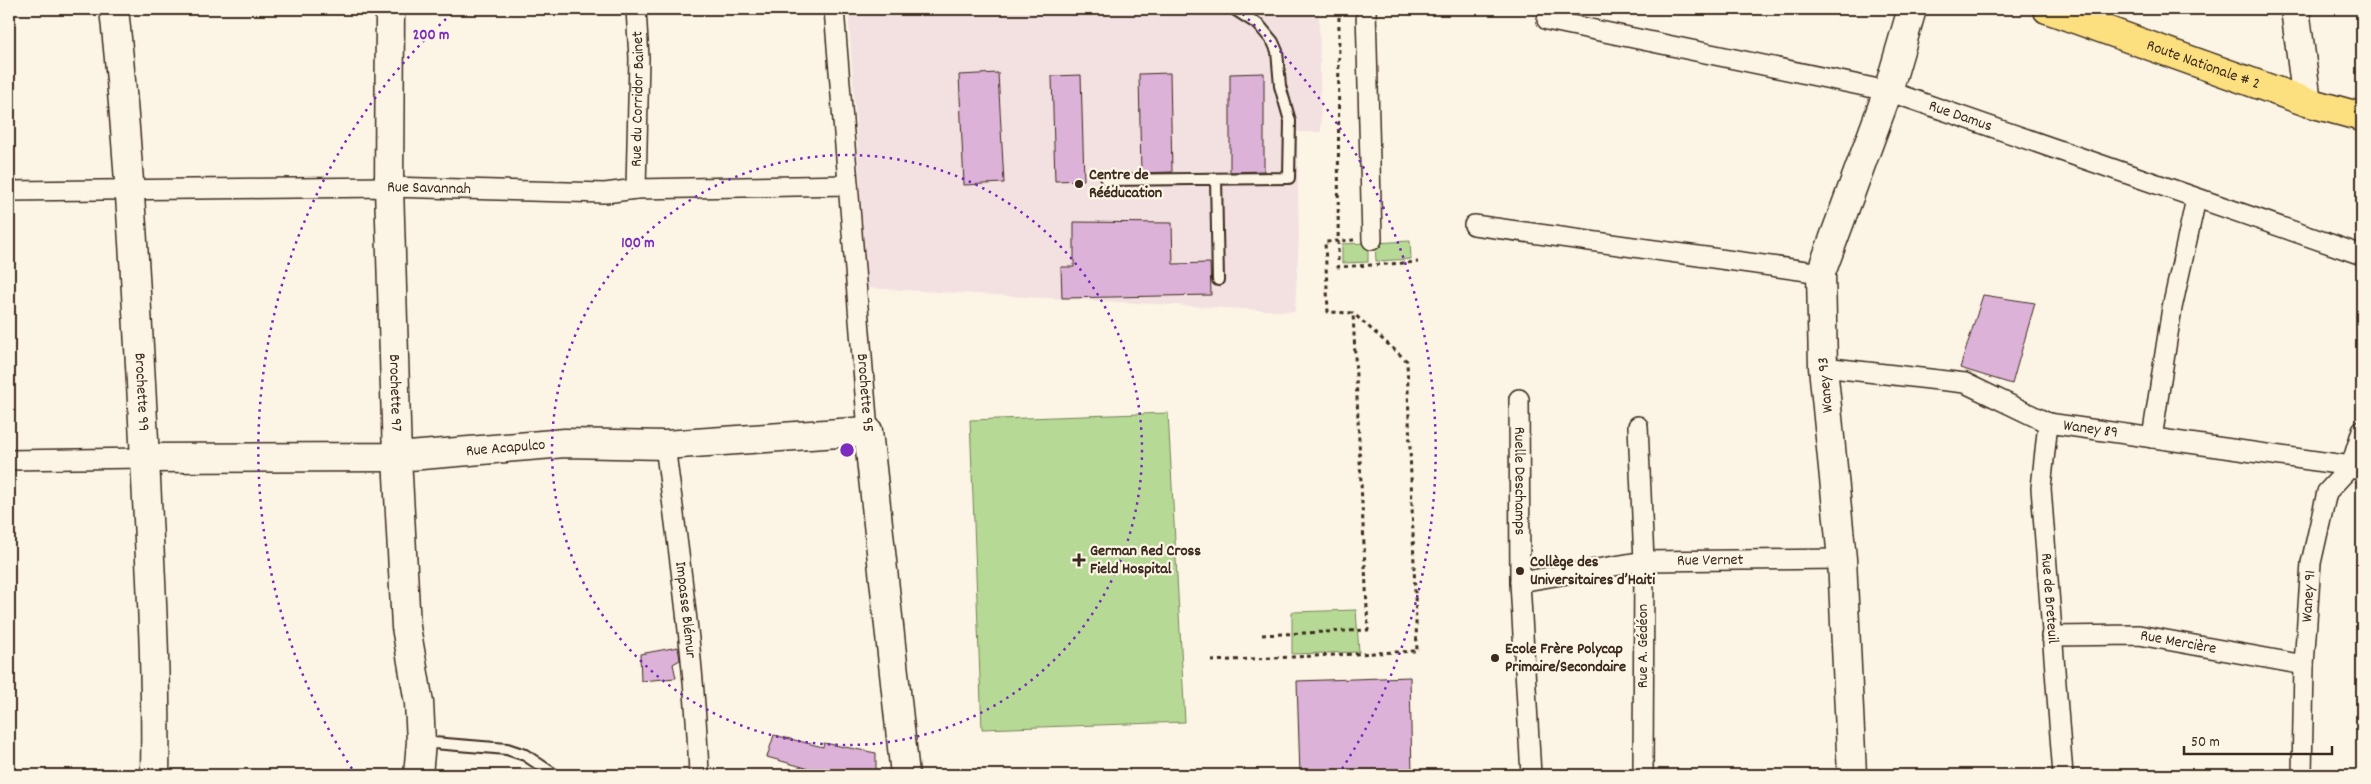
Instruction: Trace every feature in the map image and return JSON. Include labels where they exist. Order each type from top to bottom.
[{"type":"main road","name":"Route Nationale # 2","points":[[2047,9],[2073,13],[2307,102],[2362,117]]},
{"type":"street","name":"Brochette 99","points":[[114,9],[131,189],[156,706],[155,775]]},
{"type":"street","name":"Brochette 97","points":[[390,9],[389,188],[397,457],[406,627],[419,703],[421,742],[418,775]]},
{"type":"street","name":"Rue du Corridor Bainet","points":[[636,9],[639,58],[636,189]]},
{"type":"street","name":"Brochette 95","points":[[834,9],[868,431],[901,770]]},
{"type":"street","points":[[1366,9],[1372,240]]},
{"type":"street","name":"Waney 93","points":[[1852,775],[1842,559],[1824,367],[1821,273],[1888,91],[1912,9]]},
{"type":"street","points":[[2295,9],[2307,102]]},
{"type":"street","name":"Rue Damus","points":[[1547,20],[1888,91],[2362,255]]},
{"type":"street","name":"Rue Savannah","points":[[9,191],[389,188],[605,193],[636,189],[848,185]]},
{"type":"street","points":[[2152,438],[2172,308],[2196,198]]},
{"type":"street","points":[[1474,225],[1821,273]]},
{"type":"street","name":"Waney 89","points":[[1824,367],[1965,383],[2048,423],[2357,469]]},
{"type":"street","name":"Ruelle Deschamps","points":[[1519,399],[1520,582],[1531,775]]},
{"type":"street","name":"Rue de Breteuil","points":[[2048,423],[2042,488],[2051,636],[2063,775]]},
{"type":"street","name":"Rue A. Gédéon","points":[[1638,426],[1644,561],[1643,775]]},
{"type":"street","name":"Waney 91","points":[[2302,775],[2304,665],[2311,563],[2327,492],[2357,469],[2362,430]]},
{"type":"street","name":"Rue Acapulco","points":[[144,458],[397,457],[565,442],[665,445],[868,431]]},
{"type":"street","name":"Impasse Blémur","points":[[665,445],[688,620],[697,718],[699,775]]},
{"type":"street","points":[[9,460],[144,458]]},
{"type":"street","name":"Rue Vernet","points":[[1520,582],[1644,561],[1842,559]]},
{"type":"street","name":"Rue Mercière","points":[[2051,636],[2139,635],[2304,665]]},
{"type":"lane","points":[[1106,180],[1289,178],[1290,122],[1280,86],[1276,50],[1273,42],[1259,25],[1234,9]]},
{"type":"lane","points":[[1216,179],[1218,280]]},
{"type":"lane","points":[[421,742],[507,749],[525,755],[555,775]]},
{"type":"path","points":[[1339,9],[1338,267],[1418,262]]},
{"type":"path","points":[[1211,661],[1417,651],[1407,361],[1353,312],[1328,312],[1325,242]]},
{"type":"path","points":[[1262,635],[1368,630],[1353,312]]},
{"type":"shaded area","name":"Centre de Rééducation","points":[[848,9],[1319,9],[1321,132],[1297,132],[1299,236],[1295,312],[867,288]]},
{"type":"green space","points":[[1410,241],[1411,259],[1376,261],[1375,243]]},
{"type":"green space","points":[[1368,243],[1368,262],[1342,263],[1342,244]]},
{"type":"green space","points":[[1168,413],[1185,722],[982,729],[970,420]]},
{"type":"green space","points":[[1356,610],[1359,652],[1292,654],[1292,612]]},
{"type":"building","points":[[998,73],[1004,183],[964,185],[959,75]]},
{"type":"building","points":[[1170,73],[1172,172],[1141,173],[1139,74]]},
{"type":"building","points":[[1264,73],[1264,171],[1230,172],[1230,74]]},
{"type":"building","points":[[1081,75],[1084,180],[1055,181],[1052,76]]},
{"type":"building","points":[[1074,222],[1172,223],[1173,264],[1210,263],[1211,295],[1062,298],[1061,267],[1074,267]]},
{"type":"building","points":[[1983,295],[2035,303],[2012,384],[1960,368]]},
{"type":"building","points":[[678,647],[680,660],[673,664],[676,678],[641,681],[640,654]]},
{"type":"building","points":[[1410,677],[1412,775],[1300,775],[1297,681]]},
{"type":"building","points":[[774,735],[823,747],[824,743],[876,753],[876,775],[824,775],[820,772],[767,757]]},
{"type":"place","name":"Centre de Rééducation","points":[[1079,184]]},
{"type":"place","name":"German Red Cross Field Hospital","points":[[1079,560]]},
{"type":"place","name":"Collège des Universitaires d’Haiti","points":[[1520,571]]},
{"type":"place","name":"Ecole Frère Polycap Primaire/Secondaire","points":[[1495,658]]}]
